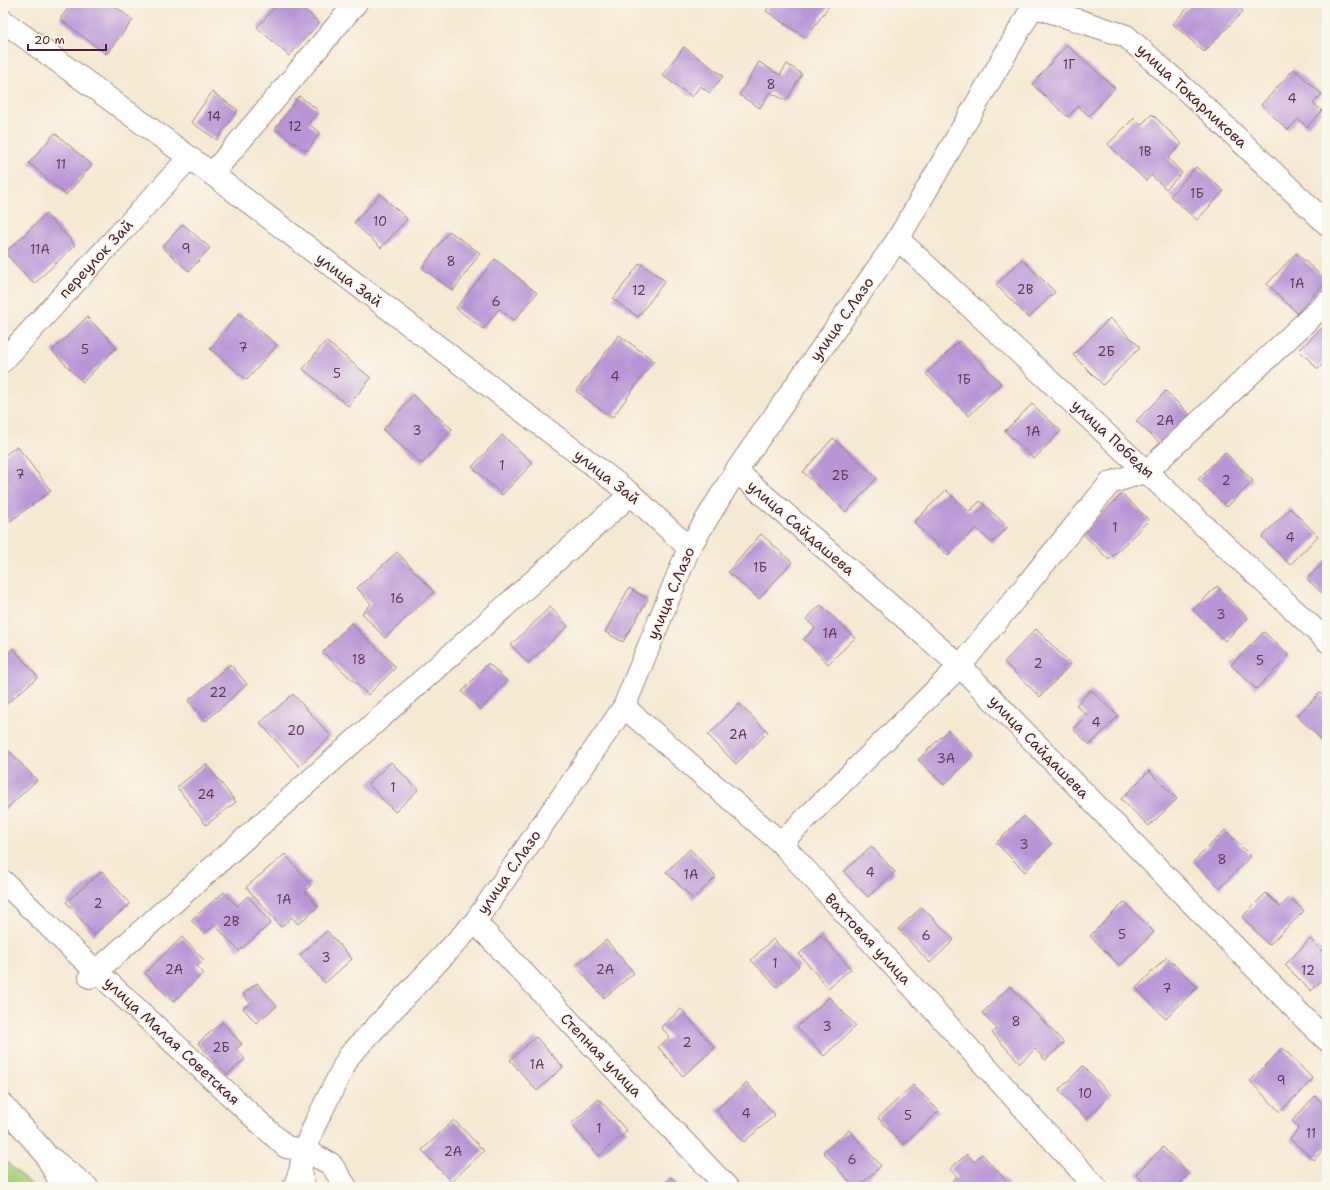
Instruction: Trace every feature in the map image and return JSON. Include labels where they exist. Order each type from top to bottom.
[{"type":"street","points":[[212,174],[356,3]]},
{"type":"street","name":"улица Токарликова","points":[[1034,5],[1126,36],[1208,110],[1327,224]]},
{"type":"street","name":"улица С.Лазо","points":[[300,1182],[304,1150],[316,1122],[349,1056],[475,922],[624,707],[688,548],[736,471],[898,239],[1034,5]]},
{"type":"street","name":"улица Зай","points":[[3,21],[212,174],[631,494],[688,548]]},
{"type":"street","name":"переулок Зай","points":[[3,361],[189,158]]},
{"type":"street","name":"улица Победы","points":[[898,239],[1327,641]]},
{"type":"street","points":[[781,843],[960,666],[1110,483],[1147,472],[1327,302]]},
{"type":"street","name":"улица Сайдашева","points":[[736,471],[960,666],[1327,1040]]},
{"type":"street","points":[[93,974],[631,494]]},
{"type":"street","name":"Вахтовая улица","points":[[624,707],[781,843],[1096,1187]]},
{"type":"street","name":"улица Малая Советская","points":[[3,881],[93,974],[286,1147],[304,1150],[331,1164],[346,1187]]},
{"type":"street","name":"Степная улица","points":[[475,922],[727,1187]]},
{"type":"street","points":[[3,1105],[44,1152],[87,1187]]},
{"type":"street","points":[[44,1152],[64,1187]]},
{"type":"green space","points":[[3,1159],[34,1187],[11,1187],[3,1177]]},
{"type":"building","points":[[72,3],[111,3],[133,20],[106,54],[60,19]]},
{"type":"building","points":[[279,3],[298,3],[319,23],[289,56],[257,27]]},
{"type":"building","points":[[771,3],[831,3],[806,38],[766,11]]},
{"type":"building","points":[[1192,3],[1234,3],[1243,11],[1204,52],[1173,24]]},
{"type":"building","points":[[1067,45],[1115,88],[1089,116],[1078,106],[1068,117],[1032,84]]},
{"type":"building","points":[[684,47],[723,76],[710,93],[700,86],[692,97],[662,75]]},
{"type":"building","points":[[759,62],[780,75],[787,64],[802,74],[786,101],[770,92],[760,108],[739,95]]},
{"type":"building","points":[[1294,69],[1322,94],[1313,103],[1322,111],[1307,127],[1298,119],[1288,130],[1261,105]]},
{"type":"building","points":[[212,92],[238,110],[217,140],[191,122]]},
{"type":"building","points":[[299,96],[318,110],[308,124],[320,132],[307,151],[275,129]]},
{"type":"building","points":[[1152,114],[1182,144],[1168,158],[1182,173],[1166,189],[1151,175],[1146,181],[1108,144],[1134,118],[1141,125]]},
{"type":"building","points":[[55,133],[92,165],[66,195],[29,163]]},
{"type":"building","points":[[1196,167],[1224,191],[1197,220],[1170,196]]},
{"type":"building","points":[[380,194],[407,219],[381,248],[354,223]]},
{"type":"building","points":[[46,214],[75,245],[34,284],[5,253]]},
{"type":"building","points":[[183,224],[210,248],[189,271],[162,247]]},
{"type":"building","points":[[449,231],[480,253],[453,291],[422,268]]},
{"type":"building","points":[[1296,253],[1327,281],[1297,313],[1267,284]]},
{"type":"building","points":[[495,259],[537,293],[514,321],[499,309],[483,329],[456,308]]},
{"type":"building","points":[[1022,259],[1055,292],[1029,318],[996,285]]},
{"type":"building","points":[[640,263],[665,281],[638,317],[613,299]]},
{"type":"building","points":[[239,313],[277,345],[247,380],[210,349]]},
{"type":"building","points":[[87,317],[117,347],[83,382],[52,351]]},
{"type":"building","points":[[1110,318],[1140,347],[1103,385],[1073,355]]},
{"type":"building","points":[[1327,323],[1327,360],[1318,369],[1299,350]]},
{"type":"building","points":[[619,335],[654,361],[612,418],[576,391]]},
{"type":"building","points":[[326,341],[371,378],[348,406],[303,369]]},
{"type":"building","points":[[959,341],[1001,383],[969,416],[926,374]]},
{"type":"building","points":[[1166,391],[1194,419],[1165,448],[1136,421]]},
{"type":"building","points":[[413,395],[452,429],[422,464],[383,430]]},
{"type":"building","points":[[1032,404],[1061,431],[1034,459],[1005,431]]},
{"type":"building","points":[[502,435],[533,463],[502,495],[472,467]]},
{"type":"building","points":[[833,438],[877,478],[846,512],[803,472]]},
{"type":"building","points":[[17,446],[51,491],[9,522],[3,513],[3,457]]},
{"type":"building","points":[[1225,452],[1253,481],[1227,507],[1198,479]]},
{"type":"building","points":[[946,490],[969,512],[980,501],[1008,527],[992,543],[976,528],[948,556],[914,522]]},
{"type":"building","points":[[1122,494],[1149,520],[1109,560],[1082,533]]},
{"type":"building","points":[[1290,508],[1318,536],[1290,565],[1262,537]]},
{"type":"building","points":[[761,534],[792,562],[759,599],[728,572]]},
{"type":"building","points":[[397,552],[434,592],[385,638],[362,613],[371,604],[357,588]]},
{"type":"building","points":[[1327,559],[1327,598],[1307,579]]},
{"type":"building","points":[[1217,586],[1248,618],[1225,641],[1193,610]]},
{"type":"building","points":[[629,588],[648,599],[623,642],[605,632]]},
{"type":"building","points":[[821,605],[855,638],[828,664],[804,639],[815,628],[806,619]]},
{"type":"building","points":[[550,607],[568,626],[528,663],[511,645]]},
{"type":"building","points":[[351,623],[396,667],[368,695],[323,652]]},
{"type":"building","points":[[1036,629],[1071,664],[1040,697],[1004,662]]},
{"type":"building","points":[[1264,632],[1289,656],[1256,689],[1231,665]]},
{"type":"building","points":[[13,648],[38,677],[4,706],[3,657]]},
{"type":"building","points":[[488,663],[507,681],[481,710],[462,692]]},
{"type":"building","points":[[230,664],[247,684],[206,721],[188,701]]},
{"type":"building","points":[[1091,690],[1118,716],[1090,745],[1073,729],[1087,715],[1076,705]]},
{"type":"building","points":[[1320,693],[1327,700],[1327,737],[1323,741],[1297,716]]},
{"type":"building","points":[[293,694],[331,736],[299,766],[260,723]]},
{"type":"building","points":[[739,704],[768,732],[736,764],[708,735]]},
{"type":"building","points":[[948,730],[974,755],[944,785],[918,760]]},
{"type":"building","points":[[3,745],[37,780],[3,812]]},
{"type":"building","points":[[391,762],[418,790],[395,812],[368,784]]},
{"type":"building","points":[[206,764],[236,802],[206,825],[177,787]]},
{"type":"building","points":[[1149,771],[1177,799],[1149,826],[1121,799]]},
{"type":"building","points":[[1024,816],[1052,844],[1025,872],[996,843]]},
{"type":"building","points":[[1225,830],[1251,856],[1220,888],[1193,862]]},
{"type":"building","points":[[871,846],[895,872],[868,897],[844,872]]},
{"type":"building","points":[[690,849],[716,877],[693,899],[666,872]]},
{"type":"building","points":[[285,854],[311,885],[305,891],[318,907],[298,924],[292,917],[281,927],[246,887]]},
{"type":"building","points":[[102,871],[130,904],[94,935],[66,902]]},
{"type":"building","points":[[224,892],[237,906],[248,896],[271,923],[239,951],[215,925],[204,934],[191,920]]},
{"type":"building","points":[[1266,893],[1280,907],[1290,897],[1304,911],[1269,945],[1242,917]]},
{"type":"building","points":[[1124,902],[1154,932],[1120,966],[1090,936]]},
{"type":"building","points":[[922,907],[954,940],[930,963],[898,929]]},
{"type":"building","points":[[327,931],[352,959],[325,983],[300,955]]},
{"type":"building","points":[[821,935],[851,969],[828,988],[799,954]]},
{"type":"building","points":[[182,937],[204,960],[197,966],[203,973],[173,1002],[145,973]]},
{"type":"building","points":[[773,939],[799,966],[777,987],[751,960]]},
{"type":"building","points":[[1310,939],[1327,956],[1327,975],[1311,991],[1285,965]]},
{"type":"building","points":[[606,940],[634,973],[604,998],[576,966]]},
{"type":"building","points":[[1167,957],[1197,987],[1166,1019],[1136,988]]},
{"type":"building","points":[[257,983],[277,1006],[256,1023],[243,1008],[250,1003],[243,994]]},
{"type":"building","points":[[1010,986],[1064,1043],[1045,1060],[1035,1049],[1020,1063],[992,1033],[997,1029],[982,1013]]},
{"type":"building","points":[[829,997],[856,1026],[824,1056],[797,1027]]},
{"type":"building","points":[[681,1009],[715,1048],[683,1076],[658,1047],[670,1037],[661,1027]]},
{"type":"building","points":[[222,1022],[242,1044],[236,1049],[245,1059],[227,1075],[198,1043]]},
{"type":"building","points":[[536,1037],[563,1067],[537,1091],[510,1060]]},
{"type":"building","points":[[1283,1048],[1313,1079],[1280,1112],[1250,1081]]},
{"type":"building","points":[[1083,1066],[1111,1095],[1086,1119],[1059,1090]]},
{"type":"building","points":[[747,1083],[775,1115],[744,1142],[716,1110]]},
{"type":"building","points":[[913,1085],[939,1111],[903,1145],[878,1118]]},
{"type":"building","points":[[1315,1096],[1327,1107],[1327,1145],[1314,1160],[1290,1139],[1299,1128],[1292,1121]]},
{"type":"building","points":[[599,1099],[627,1131],[599,1156],[571,1124]]},
{"type":"building","points":[[454,1120],[484,1151],[451,1182],[422,1150]]},
{"type":"building","points":[[849,1130],[881,1166],[858,1187],[854,1187],[823,1152]]},
{"type":"building","points":[[1163,1147],[1189,1174],[1176,1187],[1148,1187],[1136,1174]]},
{"type":"building","points":[[967,1154],[974,1162],[982,1154],[1009,1184],[1005,1187],[955,1187],[951,1182],[957,1177],[950,1169]]},
{"type":"building","points":[[671,1177],[680,1187],[660,1187]]}]
